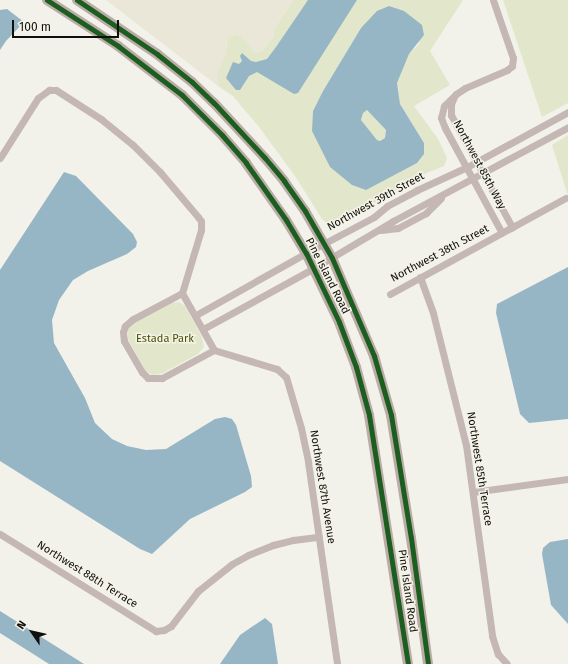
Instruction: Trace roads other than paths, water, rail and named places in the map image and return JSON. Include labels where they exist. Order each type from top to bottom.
[{"type":"main road","name":"Pine Island Road","points":[[47,0],[118,46],[182,95],[222,135],[246,163],[306,253],[336,315],[353,359],[369,415],[408,664]]},
{"type":"main road","name":"Pine Island Road","points":[[77,0],[157,54],[192,82],[214,103],[281,177],[305,211],[332,258],[374,356],[391,415],[411,538],[428,664]]},
{"type":"street","points":[[456,94],[464,88],[507,70],[512,66],[512,58],[493,0]]},
{"type":"street","points":[[0,158],[38,98],[48,86],[63,93],[101,119],[133,145],[160,172],[201,221],[201,230],[182,293],[133,319],[121,329],[124,340],[142,372],[150,382],[162,378],[214,350],[196,315],[182,293]]},
{"type":"street","name":"Northwest 85th Way","points":[[456,94],[451,104],[451,115],[512,227]]},
{"type":"street","name":"Northwest 85th Way","points":[[456,94],[444,106],[441,118],[502,232]]},
{"type":"street","name":"Northwest 39th Street","points":[[196,315],[306,253],[374,217],[387,206],[417,190],[467,167],[568,112]]},
{"type":"street","points":[[203,328],[332,258],[377,230],[482,172],[568,127]]},
{"type":"street","name":"Northwest 38th Street","points":[[390,294],[564,198]]},
{"type":"street","name":"Northwest 85th Terrace","points":[[420,277],[433,313],[450,375],[466,444],[492,636],[498,654],[507,664]]},
{"type":"street","name":"Northwest 87th Avenue","points":[[214,350],[280,369],[288,382],[301,428],[308,462],[337,664]]},
{"type":"street","points":[[473,492],[568,479]]},
{"type":"street","name":"Northwest 88th Terrace","points":[[0,534],[152,630],[165,634],[198,591],[232,564],[248,555],[273,545],[293,540],[319,537]]},
{"type":"water","points":[[308,0],[357,0],[298,93],[294,94],[257,72],[249,76],[240,90],[236,90],[226,78],[233,62],[239,64],[242,61],[240,56],[242,53],[251,61],[256,62],[267,59]]},
{"type":"water","points":[[389,6],[404,11],[422,25],[424,35],[409,54],[397,83],[400,104],[424,143],[424,154],[417,163],[366,190],[352,185],[330,167],[312,131],[313,111],[323,91],[361,28],[377,11]],"holes":[[[367,110],[386,130],[385,138],[380,141],[377,140],[361,120],[363,113]]]},
{"type":"water","points":[[7,9],[24,22],[6,41],[0,50],[0,10]]},
{"type":"water","points":[[64,172],[76,176],[133,234],[137,242],[136,247],[127,254],[88,271],[73,280],[59,300],[52,320],[54,343],[85,398],[95,423],[112,439],[127,446],[146,450],[166,449],[215,419],[225,417],[232,419],[236,425],[251,476],[252,487],[245,492],[190,519],[152,554],[140,549],[0,461],[0,270]]},
{"type":"water","points":[[568,267],[568,419],[529,423],[520,414],[496,313],[497,304]]},
{"type":"water","points":[[568,539],[568,624],[551,605],[542,554],[543,548],[550,542]]},
{"type":"water","points":[[0,611],[84,664],[49,664],[0,633]]},
{"type":"water","points":[[265,618],[272,624],[278,664],[220,664],[240,635]]},
{"type":"park label","name":"Estada Park","points":[[165,339]]}]
